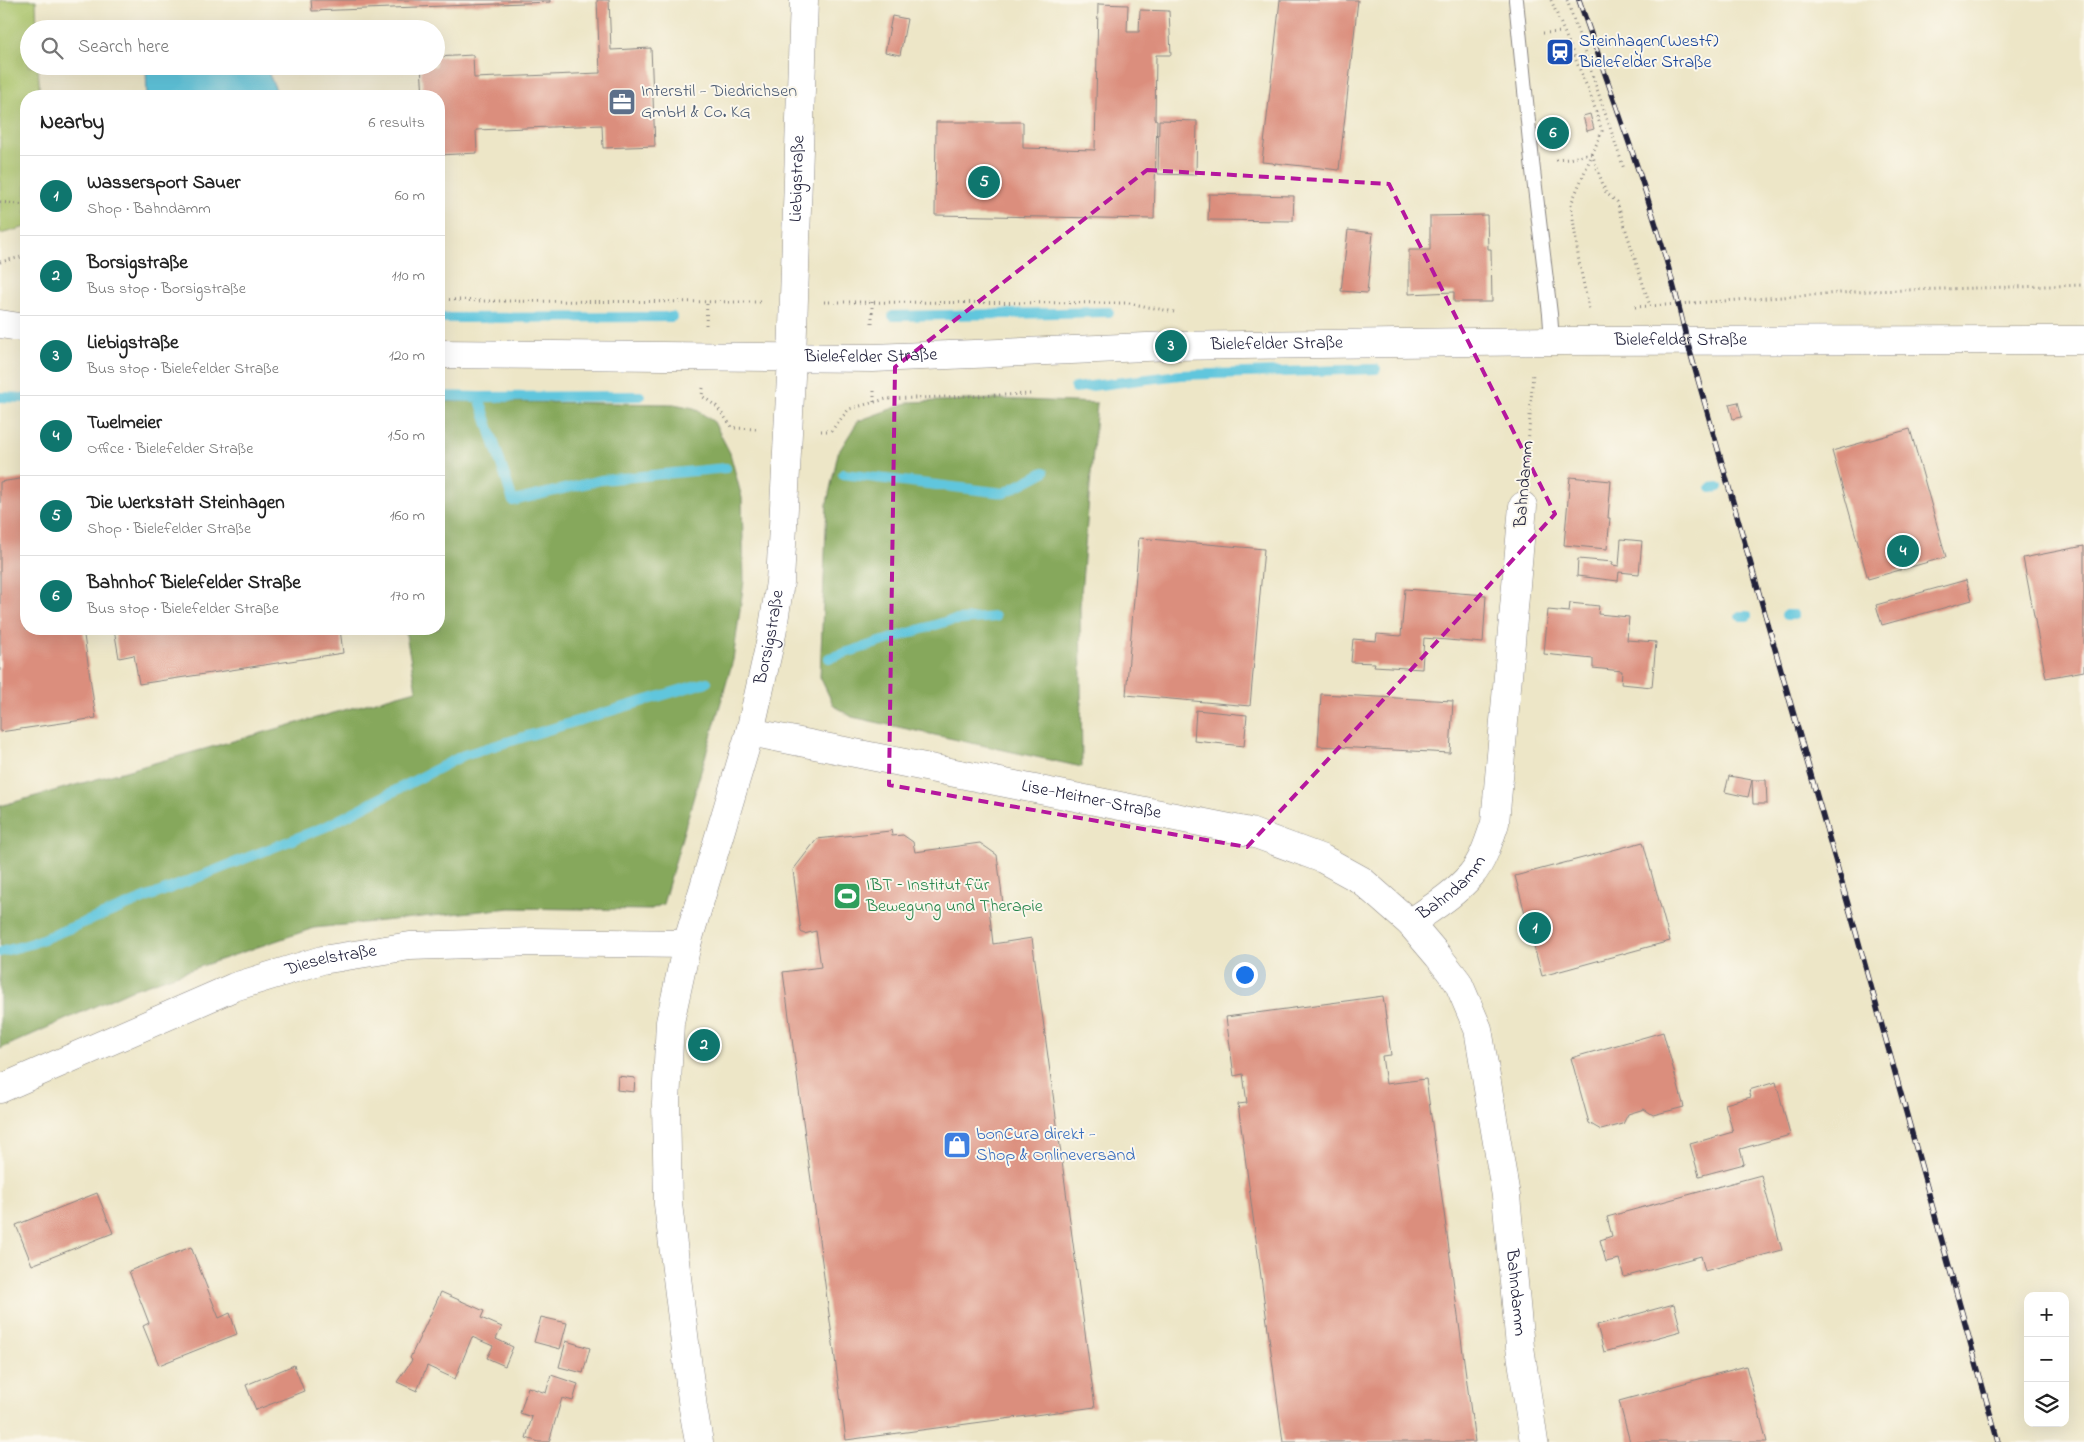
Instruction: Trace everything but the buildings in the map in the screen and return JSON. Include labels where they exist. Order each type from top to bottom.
[{"type":"street","name":"Liebigstraße","points":[[792,358],[804,0]]},
{"type":"street","points":[[0,324],[20,327]]},
{"type":"street","name":"Bielefelder Straße","points":[[445,354],[792,358],[890,357],[1171,346],[1552,340],[2084,340]]},
{"type":"street","name":"Borsigstraße","points":[[699,1442],[693,1408],[668,1204],[666,1103],[670,1022],[687,944],[750,732],[772,634],[780,582],[792,358]]},
{"type":"street","name":"Bahndamm","points":[[1523,506],[1495,823],[1486,850],[1471,875],[1447,897],[1410,923],[1458,982],[1478,1029],[1506,1196],[1520,1347],[1534,1442]]},
{"type":"street","name":"Lise-Meitner-Straße","points":[[750,732],[1250,832],[1323,859],[1361,880],[1410,923]]},
{"type":"street","name":"Dieselstraße","points":[[0,1089],[234,987],[322,960],[410,946],[532,942],[687,944]]},
{"type":"lane","points":[[1516,0],[1552,340]]},
{"type":"path","points":[[1551,0],[1592,99],[1602,130],[1572,204],[1579,262],[1589,309]]},
{"type":"path","points":[[1567,0],[1624,169]]},
{"type":"path","points":[[1544,33],[1564,32]]},
{"type":"path","points":[[1592,99],[1600,96]]},
{"type":"path","points":[[1559,160],[1592,153]]},
{"type":"path","points":[[1592,153],[1606,193],[1617,202],[1650,306]]},
{"type":"path","points":[[0,202],[20,204]]},
{"type":"path","points":[[0,262],[20,257]]},
{"type":"path","points":[[1632,307],[1870,291],[2084,285]]},
{"type":"path","points":[[445,299],[707,303],[1129,303],[1178,313]]},
{"type":"path","points":[[872,302],[872,326]]},
{"type":"path","points":[[705,332],[707,303]]},
{"type":"path","points":[[1550,314],[1597,309]]},
{"type":"path","name":"Bahndamm","points":[[1523,506],[1534,383],[1533,367],[1552,340]]},
{"type":"path","points":[[702,396],[716,406],[733,428],[830,431],[849,409],[886,399],[1031,394]]},
{"type":"highlighted area","points":[[1147,170],[1389,184],[1555,514],[1247,847],[889,785],[895,367]]},
{"type":"green space","points":[[0,0],[36,0],[37,20],[20,20],[20,75],[39,75],[40,90],[20,90],[20,229],[0,234]]},
{"type":"green space","points":[[998,399],[1097,403],[1080,606],[1082,767],[852,717],[834,706],[820,677],[827,503],[838,453],[858,421],[910,402]]},
{"type":"green space","points":[[445,402],[674,404],[694,408],[714,422],[730,453],[742,498],[744,581],[733,660],[663,904],[649,910],[510,908],[314,928],[131,990],[0,1049],[0,806],[416,690],[406,635],[445,635]]},
{"type":"water","points":[[146,75],[269,75],[276,90],[147,90]]},
{"type":"waterway","points":[[893,316],[1109,312]]},
{"type":"waterway","points":[[445,318],[672,317]]},
{"type":"waterway","points":[[1075,388],[1180,375],[1376,369]]},
{"type":"waterway","points":[[445,396],[479,397],[513,501],[601,480],[726,468]]},
{"type":"waterway","points":[[479,397],[640,396]]},
{"type":"waterway","points":[[0,397],[20,398]]},
{"type":"waterway","points":[[843,474],[1004,493],[1044,472]]},
{"type":"waterway","points":[[1711,488],[1718,487]]},
{"type":"waterway","points":[[1786,615],[1794,615]]},
{"type":"waterway","points":[[1740,616],[1747,616]]},
{"type":"waterway","points":[[829,658],[948,621],[995,617]]},
{"type":"waterway","points":[[0,952],[30,944],[327,826],[464,755],[707,682]]},
{"type":"railway","points":[[1579,0],[1638,169],[1665,254],[1687,341],[1855,929],[1998,1442]]},
{"type":"place","name":"Steinhagen(Westf) Bielefelder Straße","points":[[1560,52]]},
{"type":"place","name":"Interstil - Diedrichsen GmbH & Co. KG","points":[[622,102]]},
{"type":"place","name":"Bahnhof Bielefelder Straße","points":[[1553,133]]},
{"type":"place","name":"Die Werkstatt Steinhagen","points":[[984,182]]},
{"type":"place","name":"Liebigstraße","points":[[1171,346]]},
{"type":"place","name":"Twelmeier","points":[[1903,551]]},
{"type":"place","name":"IBT – Institut für Bewegung und Therapie","points":[[847,896]]},
{"type":"place","name":"Wassersport Sauer","points":[[1535,928]]},
{"type":"place","name":"Borsigstraße","points":[[704,1045]]},
{"type":"place","name":"bonCura direkt - Shop & Onlineversand","points":[[957,1145]]}]
